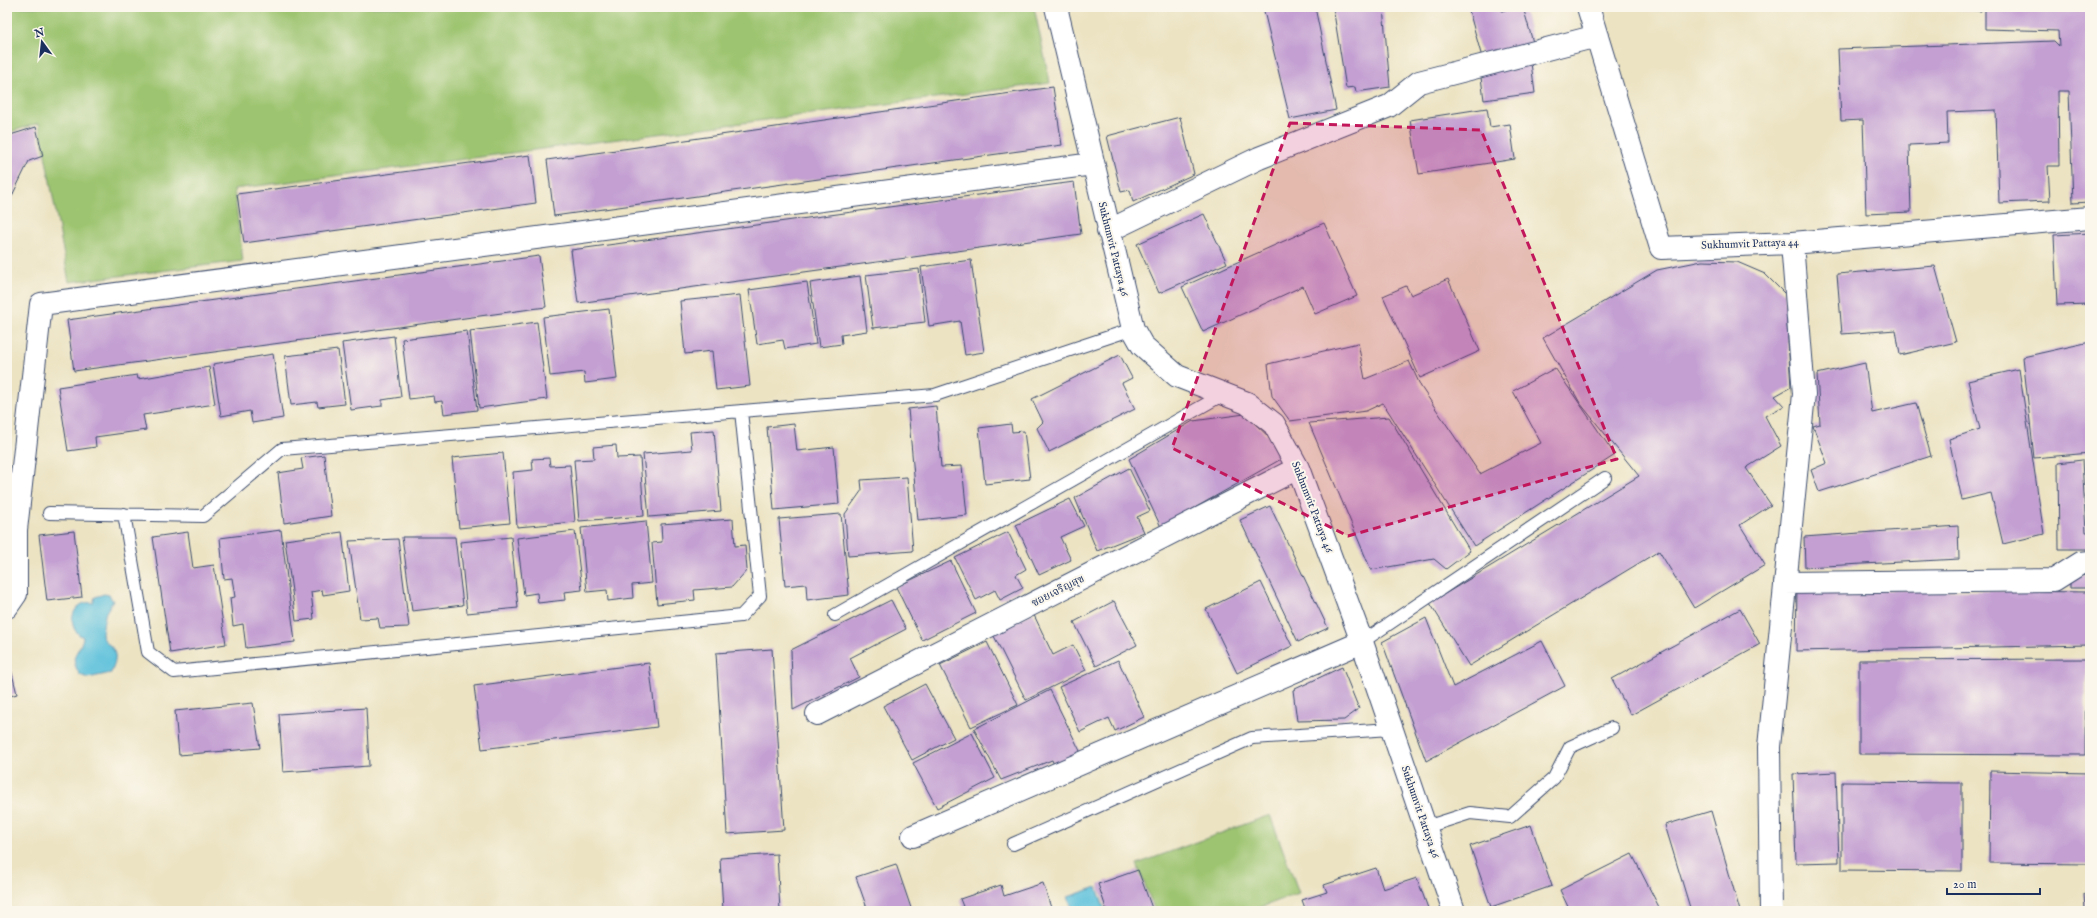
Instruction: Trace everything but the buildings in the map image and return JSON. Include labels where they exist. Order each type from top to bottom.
[{"type":"street","name":"Sukhumvit Pattaya 46","points":[[1056,7],[1108,231],[1133,329],[1142,345],[1177,376],[1222,395],[1247,403],[1274,424],[1298,468],[1362,642],[1454,911]]},
{"type":"street","name":"Sukhumvit Pattaya 44","points":[[1588,7],[1661,248],[1792,243],[2090,218]]},
{"type":"street","points":[[1108,231],[1259,158],[1389,106],[1419,82],[1597,36]]},
{"type":"street","points":[[7,607],[16,594],[16,530],[41,304],[1093,164]]},
{"type":"street","points":[[1772,911],[1769,747],[1804,394],[1792,243]]},
{"type":"street","name":"ซอยเจริญสุข","points":[[817,714],[1298,468]]},
{"type":"street","points":[[1785,583],[2054,580],[2081,563],[2090,562]]},
{"type":"street","points":[[913,836],[1362,642]]},
{"type":"lane","points":[[49,513],[203,516],[282,449],[934,395],[1133,329]]},
{"type":"lane","points":[[835,615],[1222,395]]},
{"type":"lane","points":[[124,514],[148,652],[174,672],[741,616],[760,596],[742,411]]},
{"type":"lane","points":[[1362,642],[1605,478]]},
{"type":"lane","points":[[1426,827],[1470,813],[1510,817],[1554,778],[1570,747],[1612,728]]},
{"type":"lane","points":[[1013,844],[1252,738],[1391,729]]},
{"type":"highlighted area","points":[[1290,123],[1481,130],[1617,459],[1348,536],[1172,448]]},
{"type":"green space","points":[[7,7],[1034,7],[1050,83],[234,189],[243,261],[69,282],[39,123],[7,133]]},
{"type":"green space","points":[[1270,815],[1299,893],[1251,911],[1155,911],[1137,864]]},
{"type":"water","points":[[104,594],[109,595],[113,601],[106,612],[102,634],[103,638],[114,652],[114,664],[111,673],[88,678],[80,675],[76,668],[74,658],[83,637],[77,633],[74,628],[72,622],[73,616],[75,610],[80,606],[86,603],[93,603],[95,597]]},
{"type":"water","points":[[1097,887],[1105,911],[1073,911],[1068,897]]}]
